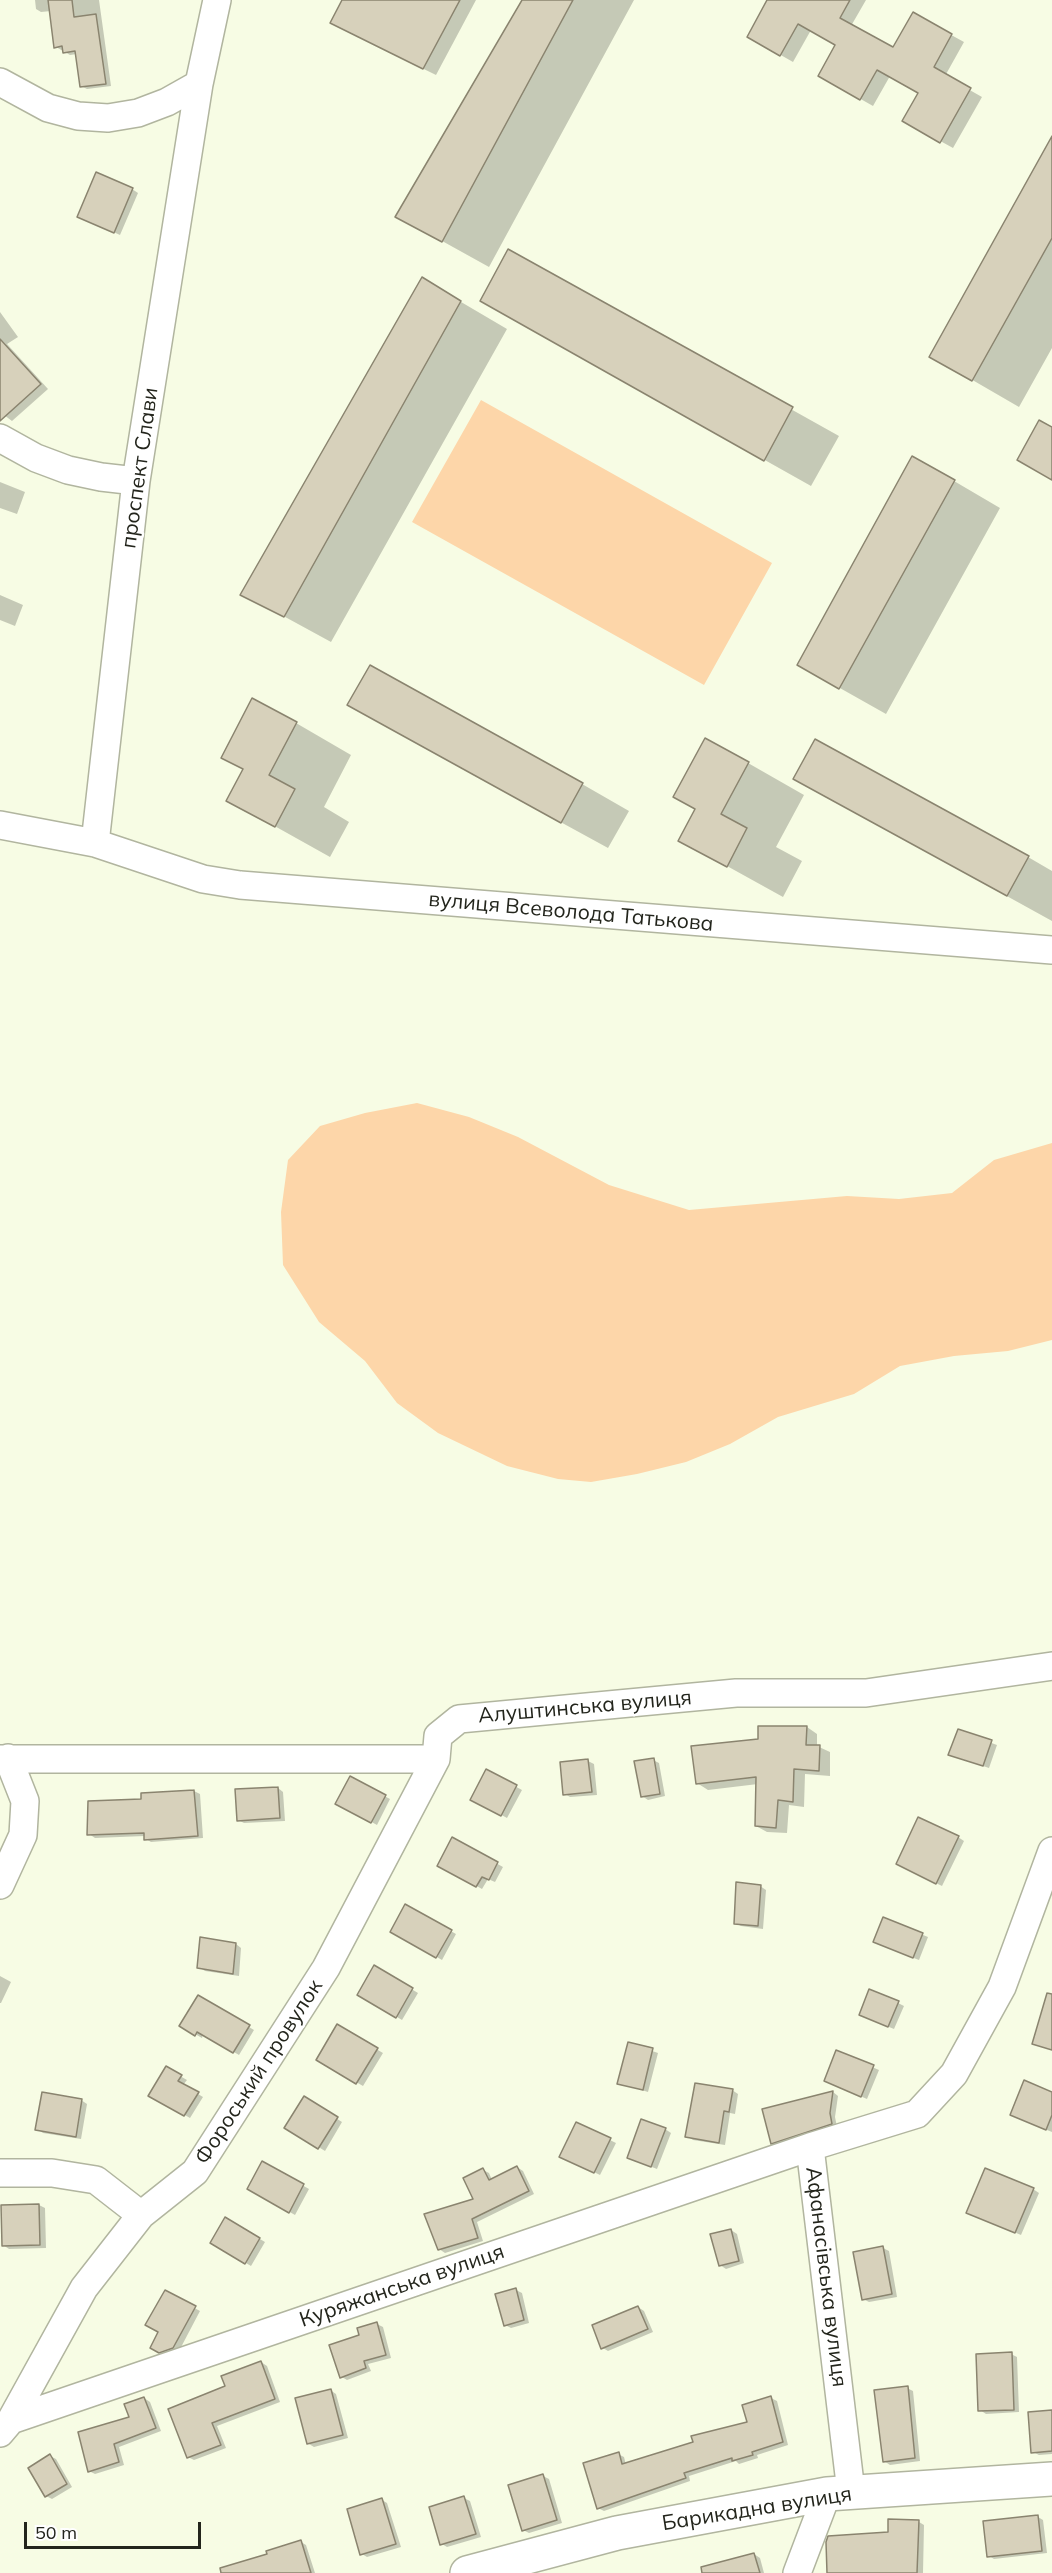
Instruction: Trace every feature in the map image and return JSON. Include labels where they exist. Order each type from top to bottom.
[{"type":"street","name":"проспект Слави","points":[[95,843],[136,481],[199,84],[217,0]]},
{"type":"street","points":[[0,82],[48,108],[78,116],[108,118],[138,113],[157,106],[199,84]]},
{"type":"street","points":[[0,438],[36,458],[68,470],[136,481]]},
{"type":"street","points":[[0,825],[95,843]]},
{"type":"street","name":"вулиця Всеволода Татькова","points":[[95,843],[202,879],[240,885],[1052,950]]},
{"type":"street","name":"Алуштинська вулиця","points":[[436,1759],[438,1736],[459,1719],[736,1693],[866,1693],[1052,1666]]},
{"type":"street","points":[[0,1885],[23,1834],[24,1801],[4,1759],[436,1759]]},
{"type":"street","name":"Фороський провулок","points":[[5,2426],[84,2288],[141,2215],[195,2172],[326,1968],[436,1759]]},
{"type":"street","name":"Афанасівська вулиця","points":[[797,2573],[839,2493],[810,2147],[917,2114],[954,2074],[1002,1987],[1052,1851]]},
{"type":"street","name":"Куряжанська вулиця","points":[[5,2426],[810,2147]]},
{"type":"street","points":[[0,2173],[52,2173],[96,2180],[141,2215]]},
{"type":"street","name":"Барикадна вулиця","points":[[467,2573],[617,2533],[839,2493],[1052,2479]]},
{"type":"shaded area","points":[[481,400],[772,563],[704,685],[412,522]]},
{"type":"shaded area","points":[[417,1103],[469,1117],[518,1137],[609,1185],[689,1210],[847,1196],[899,1199],[952,1193],[994,1160],[1052,1143],[1052,1340],[1008,1351],[954,1356],[900,1366],[854,1394],[778,1417],[730,1444],[686,1462],[637,1474],[591,1482],[558,1479],[507,1466],[438,1433],[397,1403],[365,1361],[319,1322],[283,1265],[281,1212],[288,1160],[320,1126],[365,1113]]},
{"type":"building","points":[[48,0],[72,0],[74,17],[96,14],[106,84],[80,87],[75,51],[63,53],[62,46],[54,48]]},
{"type":"building","points":[[342,0],[460,0],[423,69],[330,23]]},
{"type":"building","points":[[522,0],[573,0],[442,242],[395,217]]},
{"type":"building","points":[[767,0],[850,0],[840,18],[893,47],[913,12],[952,34],[934,67],[971,88],[940,143],[902,121],[918,93],[877,70],[860,100],[818,76],[835,45],[798,24],[780,56],[747,37]]},
{"type":"building","points":[[1052,136],[1052,238],[972,381],[929,357]]},
{"type":"building","points":[[96,172],[133,188],[114,233],[77,217]]},
{"type":"building","points":[[508,249],[793,407],[764,461],[480,301]]},
{"type":"building","points":[[422,277],[461,301],[284,617],[240,595]]},
{"type":"building","points":[[0,339],[41,384],[0,421]]},
{"type":"building","points":[[1039,420],[1052,427],[1052,480],[1017,460]]},
{"type":"building","points":[[912,456],[955,480],[839,689],[797,665]]},
{"type":"building","points":[[370,665],[583,783],[561,823],[347,705]]},
{"type":"building","points":[[252,698],[297,722],[269,775],[295,789],[275,827],[226,801],[243,769],[221,758]]},
{"type":"building","points":[[705,738],[749,762],[721,814],[747,828],[727,867],[678,841],[695,809],[673,797]]},
{"type":"building","points":[[815,739],[1029,856],[1007,896],[793,779]]},
{"type":"building","points":[[758,1726],[807,1726],[806,1745],[820,1745],[819,1771],[794,1769],[793,1802],[778,1800],[776,1828],[755,1826],[756,1777],[696,1784],[691,1746],[758,1739]]},
{"type":"building","points":[[958,1729],[992,1740],[983,1766],[948,1755]]},
{"type":"building","points":[[654,1758],[660,1794],[641,1797],[634,1761]]},
{"type":"building","points":[[588,1759],[592,1792],[563,1795],[560,1762]]},
{"type":"building","points":[[486,1769],[517,1785],[501,1816],[470,1800]]},
{"type":"building","points":[[350,1776],[386,1795],[371,1823],[335,1804]]},
{"type":"building","points":[[278,1787],[280,1818],[237,1821],[235,1789]]},
{"type":"building","points":[[194,1790],[198,1836],[144,1840],[144,1833],[87,1835],[88,1801],[141,1799],[141,1793]]},
{"type":"building","points":[[918,1817],[959,1836],[936,1884],[896,1864]]},
{"type":"building","points":[[452,1837],[498,1862],[489,1880],[482,1877],[476,1887],[437,1866]]},
{"type":"building","points":[[736,1882],[761,1885],[758,1926],[734,1924]]},
{"type":"building","points":[[405,1904],[452,1930],[436,1958],[390,1932]]},
{"type":"building","points":[[883,1917],[923,1933],[913,1958],[873,1942]]},
{"type":"building","points":[[200,1937],[236,1943],[233,1974],[197,1968]]},
{"type":"building","points":[[374,1965],[413,1988],[396,2018],[357,1995]]},
{"type":"building","points":[[869,1989],[899,2001],[888,2027],[859,2015]]},
{"type":"building","points":[[1047,1993],[1052,1994],[1052,2050],[1032,2044]]},
{"type":"building","points":[[198,1995],[250,2025],[233,2053],[197,2032],[195,2036],[179,2026]]},
{"type":"building","points":[[337,2024],[378,2048],[356,2084],[316,2060]]},
{"type":"building","points":[[628,2042],[653,2048],[643,2090],[617,2084]]},
{"type":"building","points":[[836,2050],[874,2065],[861,2097],[824,2081]]},
{"type":"building","points":[[166,2066],[182,2075],[178,2081],[199,2092],[184,2116],[148,2096]]},
{"type":"building","points":[[1024,2080],[1052,2092],[1052,2115],[1046,2130],[1010,2115]]},
{"type":"building","points":[[695,2083],[733,2089],[729,2112],[724,2111],[719,2143],[685,2137]]},
{"type":"building","points":[[833,2091],[830,2113],[832,2124],[771,2144],[762,2109]]},
{"type":"building","points":[[42,2092],[82,2099],[76,2137],[35,2130]]},
{"type":"building","points":[[304,2096],[338,2117],[318,2149],[284,2128]]},
{"type":"building","points":[[641,2119],[666,2128],[651,2167],[627,2158]]},
{"type":"building","points":[[576,2122],[611,2138],[594,2173],[559,2157]]},
{"type":"building","points":[[262,2161],[304,2184],[289,2213],[247,2189]]},
{"type":"building","points":[[517,2166],[529,2191],[472,2219],[478,2238],[438,2250],[424,2214],[473,2199],[463,2178],[483,2168],[489,2180]]},
{"type":"building","points":[[985,2168],[1034,2188],[1015,2233],[966,2213]]},
{"type":"building","points":[[39,2204],[40,2245],[2,2246],[1,2205]]},
{"type":"building","points":[[225,2217],[260,2238],[245,2264],[210,2243]]},
{"type":"building","points":[[731,2229],[739,2261],[719,2266],[710,2234]]},
{"type":"building","points":[[883,2246],[892,2294],[862,2300],[853,2252]]},
{"type":"building","points":[[516,2288],[524,2320],[504,2326],[495,2294]]},
{"type":"building","points":[[165,2290],[196,2306],[173,2348],[159,2353],[150,2348],[158,2332],[145,2325]]},
{"type":"building","points":[[638,2306],[648,2329],[601,2349],[592,2325]]},
{"type":"building","points":[[377,2322],[386,2355],[364,2361],[366,2368],[340,2378],[329,2345],[359,2335],[357,2328]]},
{"type":"building","points":[[1012,2352],[1014,2410],[978,2411],[976,2354]]},
{"type":"building","points":[[261,2361],[275,2399],[212,2423],[221,2445],[187,2458],[168,2409],[225,2386],[221,2376]]},
{"type":"building","points":[[908,2386],[915,2458],[883,2462],[874,2390]]},
{"type":"building","points":[[331,2389],[343,2435],[307,2444],[295,2398]]},
{"type":"building","points":[[771,2396],[783,2442],[752,2452],[753,2455],[732,2461],[732,2458],[684,2473],[686,2478],[597,2509],[583,2463],[619,2452],[622,2464],[693,2442],[691,2436],[747,2422],[742,2405]]},
{"type":"building","points":[[144,2397],[156,2428],[114,2444],[119,2462],[88,2472],[78,2432],[129,2417],[124,2404]]},
{"type":"building","points":[[1052,2410],[1052,2451],[1031,2453],[1028,2412]]},
{"type":"building","points":[[50,2454],[67,2484],[45,2497],[28,2468]]},
{"type":"building","points":[[543,2474],[557,2520],[522,2531],[508,2485]]},
{"type":"building","points":[[464,2496],[476,2534],[440,2545],[429,2507]]},
{"type":"building","points":[[382,2498],[396,2544],[360,2555],[347,2509]]},
{"type":"building","points":[[1038,2515],[1042,2551],[987,2557],[983,2521]]},
{"type":"building","points":[[888,2519],[919,2520],[917,2573],[827,2573],[826,2542],[828,2536],[888,2532]]},
{"type":"building","points":[[301,2540],[311,2573],[221,2573],[220,2568],[267,2554],[266,2551]]},
{"type":"building","points":[[754,2553],[760,2573],[702,2573],[701,2567]]}]
